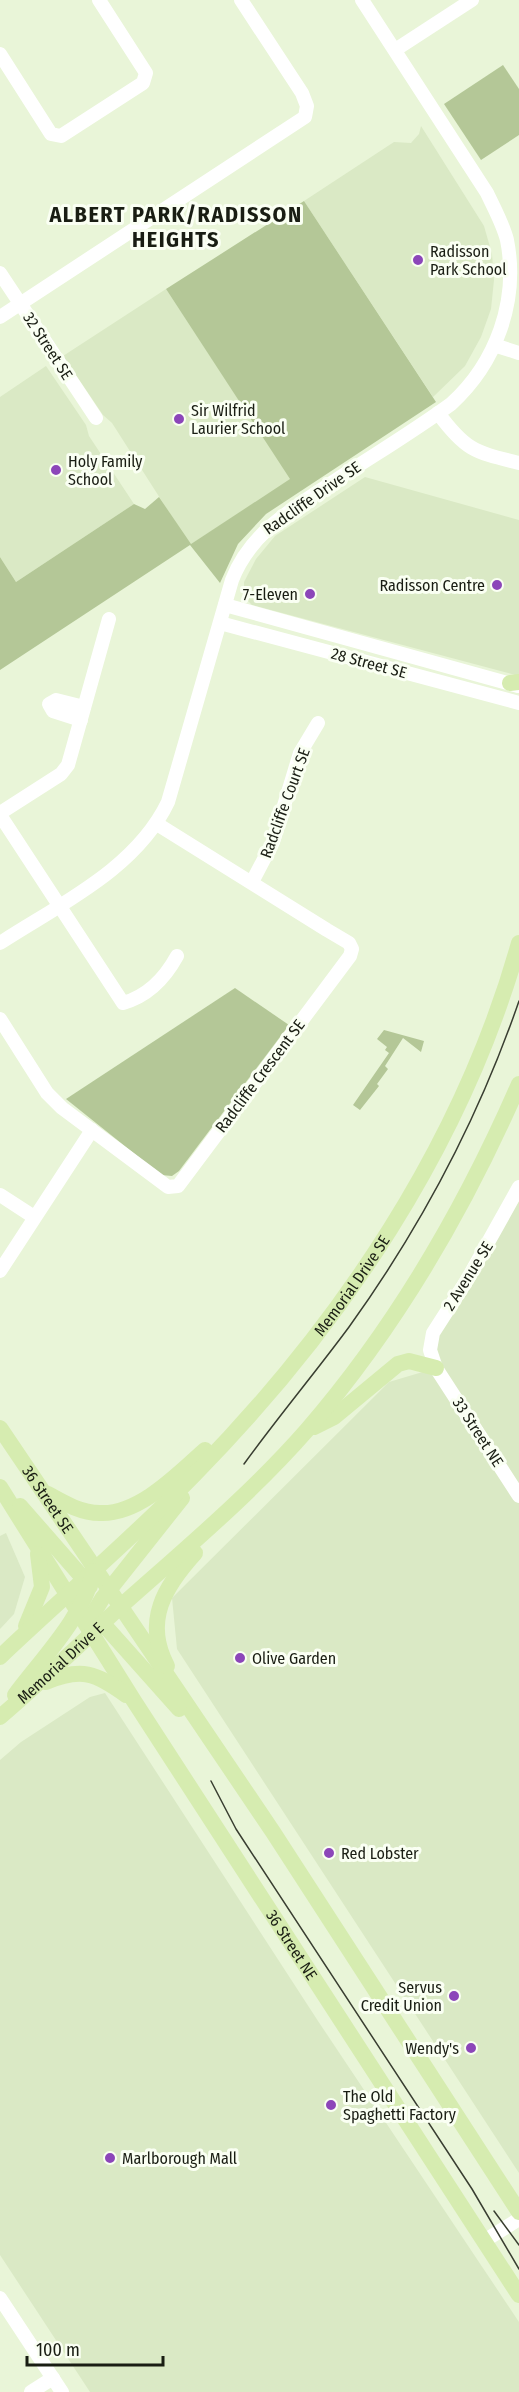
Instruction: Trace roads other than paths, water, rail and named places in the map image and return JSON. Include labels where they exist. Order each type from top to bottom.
[{"type":"main road","name":"Memorial Drive SE","points":[[93,1601],[194,1476],[244,1422],[343,1300],[384,1240],[436,1153],[479,1061],[519,943]]},
{"type":"main road","points":[[519,1084],[493,1144],[461,1204],[403,1301],[336,1395],[305,1432],[222,1516],[119,1608],[267,1822],[519,2212]]},
{"type":"main road","points":[[305,1432],[334,1417],[398,1364],[409,1361],[436,1368]]},
{"type":"main road","points":[[45,1492],[71,1507],[99,1514],[115,1512],[138,1502],[164,1485],[227,1430],[244,1422]]},
{"type":"main road","name":"36 Street SE","points":[[0,1428],[45,1492],[93,1601]]},
{"type":"main road","points":[[0,1716],[93,1601],[188,1492],[194,1476]]},
{"type":"main road","points":[[2,1489],[18,1504],[174,1706],[195,1720]]},
{"type":"main road","name":"36 Street SE","points":[[2,1489],[37,1549],[67,1594]]},
{"type":"main road","points":[[182,1700],[158,1641],[158,1614],[172,1578],[207,1540],[222,1516]]},
{"type":"main road","points":[[20,1638],[36,1607],[42,1587],[37,1549]]},
{"type":"main road","points":[[0,1657],[67,1594]]},
{"type":"main road","name":"36 Street NE","points":[[67,1594],[93,1601],[134,1701],[519,2295]]},
{"type":"main road","name":"Memorial Drive E","points":[[0,1716],[34,1687],[93,1601],[119,1608]]},
{"type":"main road","points":[[34,1687],[70,1673],[84,1673],[101,1678],[134,1701]]},
{"type":"main road","points":[[501,2184],[519,2190]]},
{"type":"street","points":[[0,54],[51,134],[61,136],[143,83],[146,73],[99,0]]},
{"type":"street","points":[[0,317],[304,117],[308,106],[302,93],[241,0]]},
{"type":"street","points":[[362,0],[395,50],[472,0]]},
{"type":"street","name":"Radcliffe Drive SE","points":[[0,943],[58,906],[138,848],[157,824],[168,802],[237,566],[265,529],[285,513],[438,413],[473,381],[497,346],[510,291],[507,240],[487,193],[395,50]]},
{"type":"street","name":"32 Street SE","points":[[0,273],[96,418]]},
{"type":"street","points":[[497,346],[519,353]]},
{"type":"street","points":[[438,413],[464,445],[477,453],[519,463]]},
{"type":"street","name":"28 Street SE","points":[[225,605],[516,684]]},
{"type":"street","points":[[109,620],[68,765],[61,774],[0,814],[123,1003],[134,1000],[160,982],[177,956]]},
{"type":"street","name":"28 Street SE","points":[[220,623],[519,703]]},
{"type":"street","name":"Radcliffe Court SE","points":[[252,882],[273,842],[300,753],[318,723]]},
{"type":"street","name":"Radcliffe Crescent SE","points":[[0,1019],[47,1093],[62,1108],[168,1187],[178,1186],[350,956],[352,949],[349,943],[157,824]]},
{"type":"street","points":[[0,1271],[92,1130]]},
{"type":"street","name":"2 Avenue SE","points":[[436,1368],[430,1350],[433,1333],[477,1263],[519,1187]]},
{"type":"street","points":[[0,1195],[34,1216]]},
{"type":"street","name":"33 Street NE","points":[[436,1368],[519,1496]]},
{"type":"street","points":[[484,2241],[519,2219]]},
{"type":"street","points":[[0,2298],[62,2392]]},
{"type":"street","points":[[31,2392],[53,2378]]},
{"type":"tram line","points":[[244,1464],[349,1327],[424,1210],[467,1129],[519,1001]]},
{"type":"tram line","points":[[211,1781],[236,1829],[472,2189],[519,2269]]},
{"type":"tram line","points":[[494,2211],[519,2245]]},
{"type":"place","name":"Radisson Park School","points":[[418,260]]},
{"type":"place","name":"Sir Wilfrid Laurier School","points":[[179,419]]},
{"type":"place","name":"Holy Family School","points":[[56,470]]},
{"type":"place","name":"Radisson Centre","points":[[497,585]]},
{"type":"place","name":"7-Eleven","points":[[310,594]]},
{"type":"place","name":"Olive Garden","points":[[240,1658]]},
{"type":"place","name":"Red Lobster","points":[[329,1853]]},
{"type":"place","name":"Servus Credit Union","points":[[454,1996]]},
{"type":"place","name":"Wendy's","points":[[471,2048]]},
{"type":"place","name":"The Old Spaghetti Factory","points":[[331,2105]]},
{"type":"place","name":"Marlborough Mall","points":[[110,2158]]},
{"type":"district","name":"ALBERT PARK/RADISSON HEIGHTS","points":[[176,226]]}]
